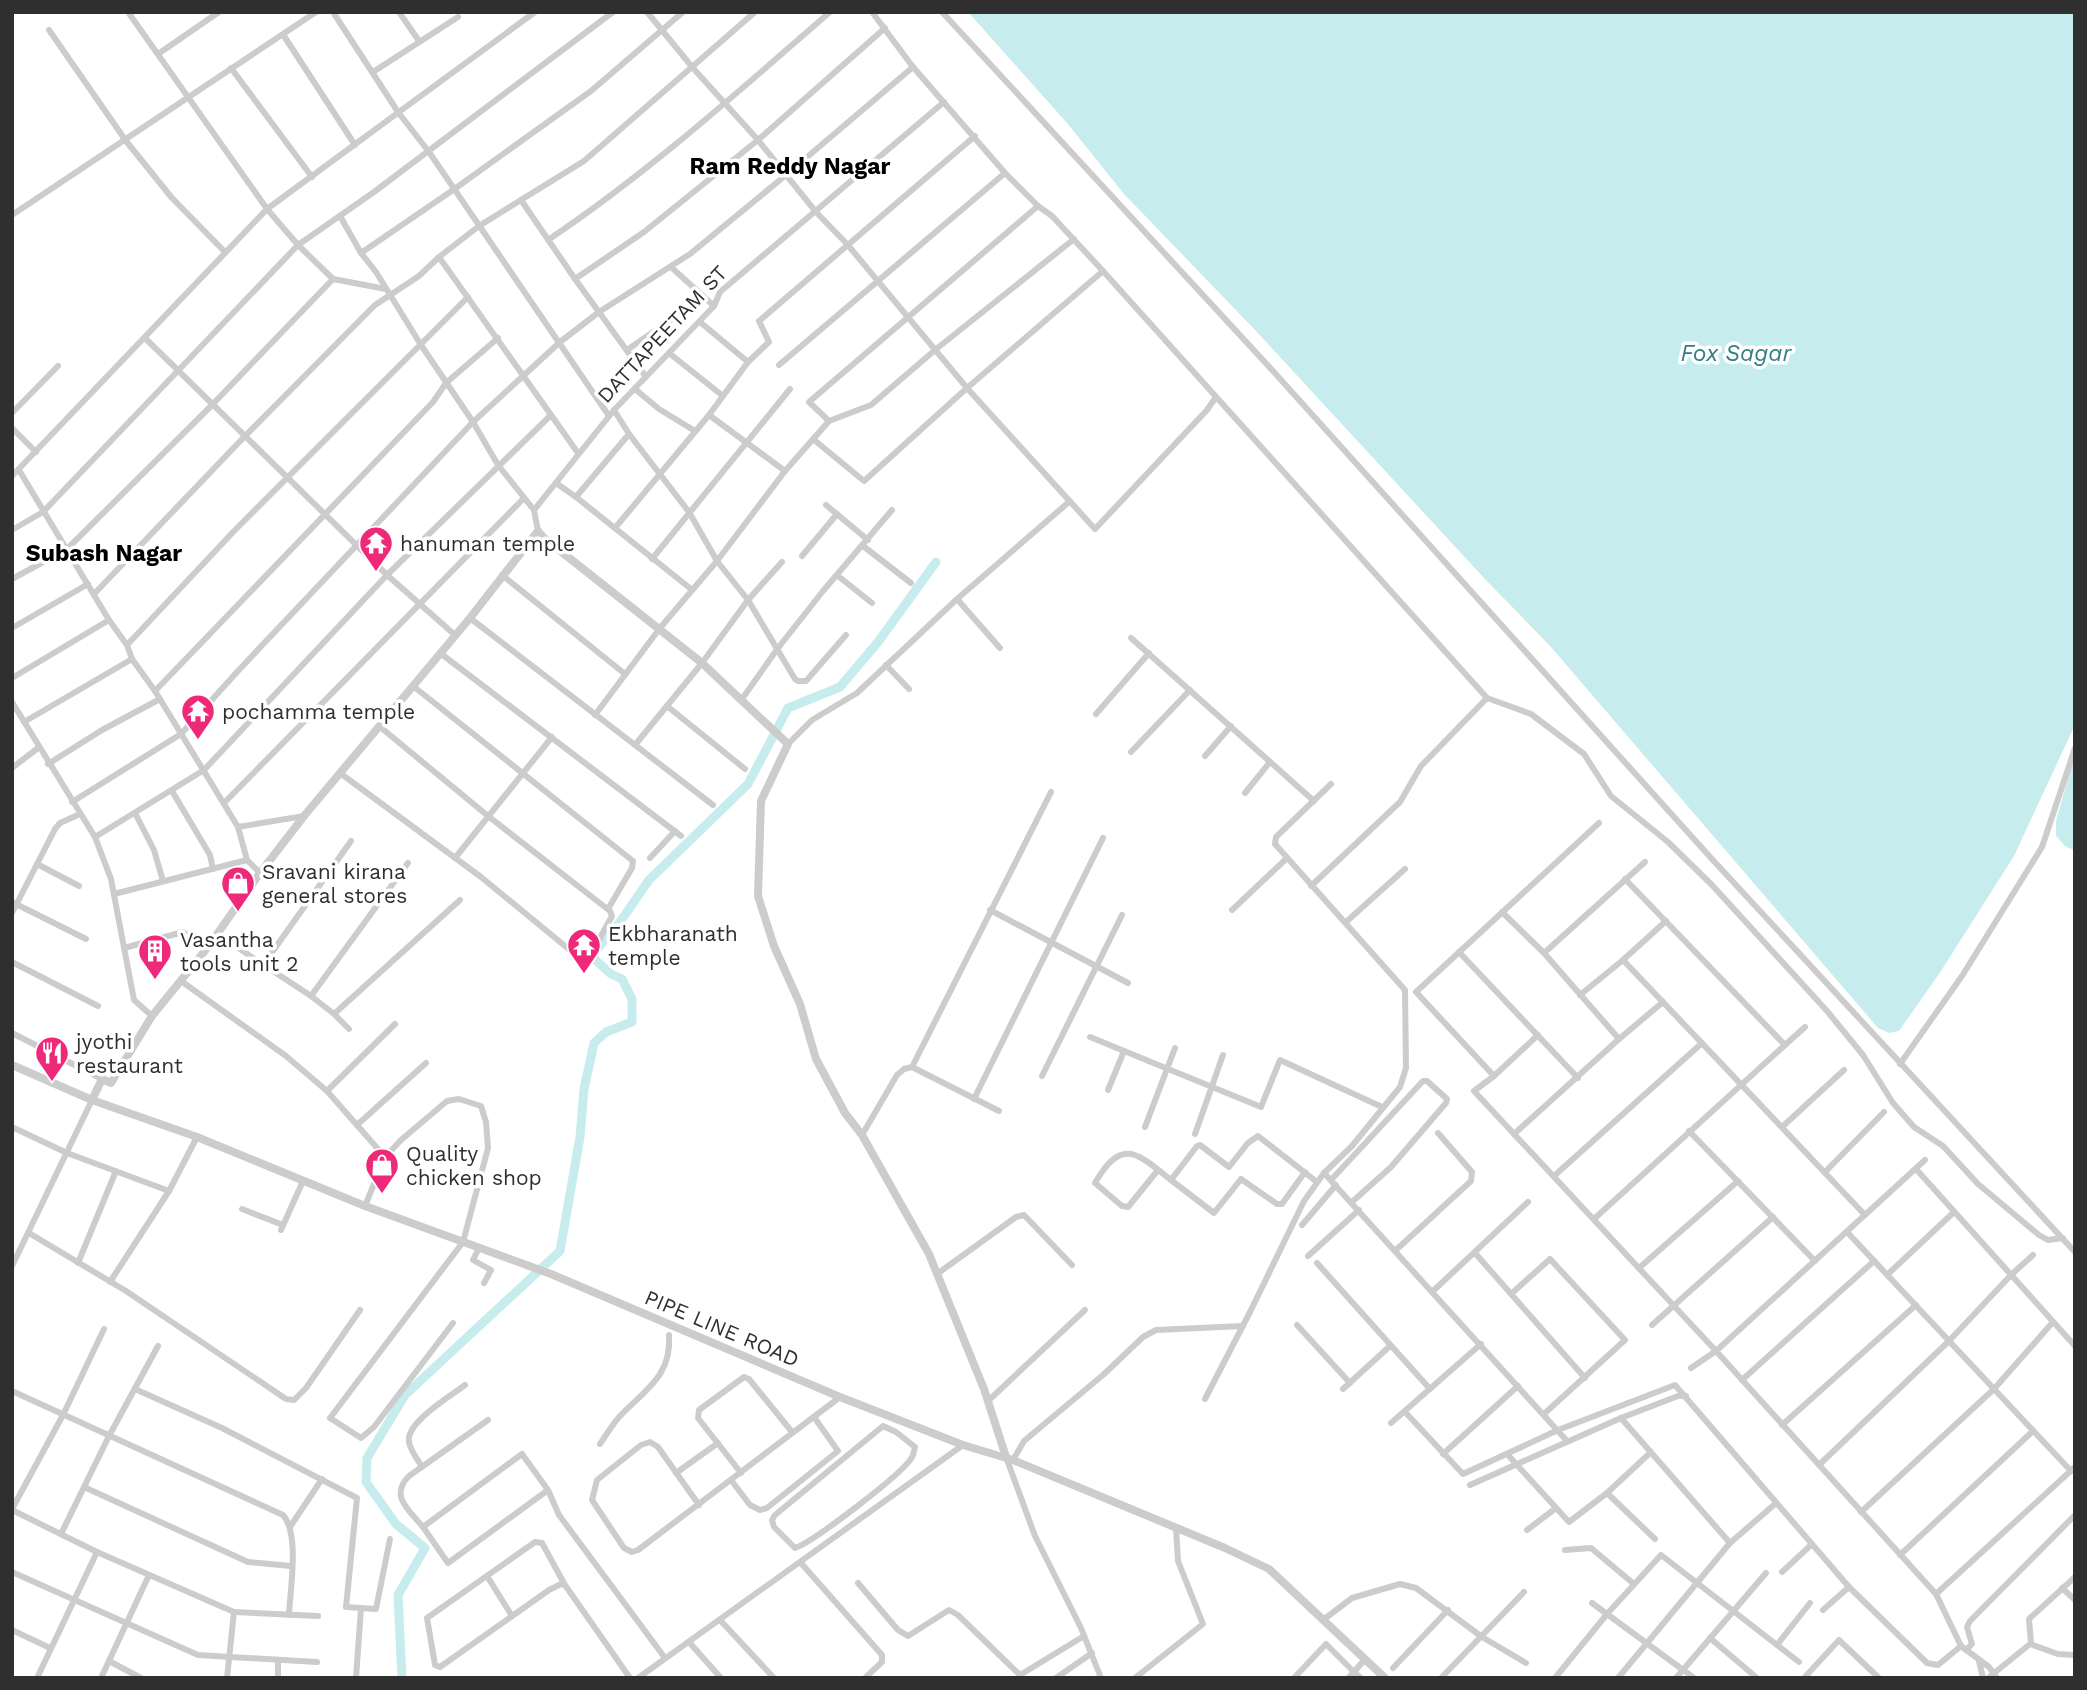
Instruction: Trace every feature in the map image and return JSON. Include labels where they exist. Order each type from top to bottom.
[{"type":"street","points":[[128,12],[267,209],[298,244],[333,279],[388,292]]},
{"type":"street","points":[[158,54],[219,12]]},
{"type":"street","points":[[12,215],[284,36],[316,12]]},
{"type":"street","points":[[333,12],[398,112],[429,152],[560,341],[689,512],[717,561],[748,600],[794,679],[806,681],[846,635]]},
{"type":"street","points":[[399,12],[419,41]]},
{"type":"street","points":[[12,476],[267,209],[535,12]]},
{"type":"street","points":[[12,530],[43,512],[298,244],[429,152],[613,12]]},
{"type":"street","points":[[647,12],[967,388],[1095,529],[1216,397]]},
{"type":"street","points":[[360,253],[591,91],[683,12]]},
{"type":"street","points":[[94,594],[388,292],[419,276],[479,226],[584,161],[755,12]]},
{"type":"street","points":[[548,240],[593,210],[830,12]]},
{"type":"street","points":[[872,12],[913,66],[1005,173],[1074,239],[1487,698],[1531,714],[1584,754],[1611,796],[1668,842],[1712,885],[1827,1012],[1864,1055],[1893,1103],[1914,1127],[1943,1146],[1978,1184],[2039,1235],[2049,1240],[2063,1238]]},
{"type":"street","points":[[942,12],[1273,371],[1654,796],[2075,1252]]},
{"type":"street","points":[[373,72],[458,17]]},
{"type":"street","points":[[575,279],[644,232],[758,140],[884,28]]},
{"type":"street","points":[[49,30],[126,141],[172,198],[225,252]]},
{"type":"street","points":[[284,36],[355,145]]},
{"type":"street","points":[[72,802],[181,734],[473,422],[560,341],[599,312],[671,267],[786,175],[913,66]]},
{"type":"street","points":[[232,68],[312,177]]},
{"type":"street","name":"DATTAPEETAM ST","points":[[534,510],[612,413],[714,306],[720,292],[944,102]]},
{"type":"street","points":[[615,528],[709,415],[748,362],[769,342],[759,321],[975,136]]},
{"type":"street","points":[[779,365],[1005,173]]},
{"type":"street","points":[[521,200],[646,377]]},
{"type":"street","points":[[830,421],[809,402],[1038,206]]},
{"type":"street","points":[[340,216],[360,253],[473,422],[498,465],[534,510],[538,531],[702,663],[785,741]]},
{"type":"street","points":[[595,715],[660,628],[717,561],[785,471],[830,421],[871,405],[1074,239]]},
{"type":"street","points":[[439,257],[578,453]]},
{"type":"street","points":[[671,267],[714,306]]},
{"type":"street","points":[[813,439],[864,481],[1103,271]]},
{"type":"street","points":[[12,579],[67,549],[212,405],[333,279]]},
{"type":"street","points":[[127,645],[232,533],[468,297]]},
{"type":"street","points":[[627,350],[704,297]]},
{"type":"street","points":[[699,322],[748,362]]},
{"type":"street","points":[[145,338],[387,575],[455,635]]},
{"type":"street","points":[[155,691],[433,402],[446,383],[498,338]]},
{"type":"street","points":[[669,353],[723,396]]},
{"type":"street","points":[[12,413],[58,366]]},
{"type":"street","points":[[635,389],[659,409],[695,431]]},
{"type":"street","points":[[652,559],[790,389]]},
{"type":"street","points":[[94,837],[204,770],[387,575],[551,415]]},
{"type":"street","points":[[709,415],[785,471]]},
{"type":"street","points":[[12,428],[36,452]]},
{"type":"street","points":[[576,497],[629,434]]},
{"type":"street","points":[[19,470],[109,620],[127,645],[132,659],[155,691],[224,803],[238,827],[247,860],[260,873]]},
{"type":"street","points":[[556,483],[691,589]]},
{"type":"street","points":[[224,803],[523,498]]},
{"type":"street","points":[[1070,501],[957,598],[857,693],[812,720],[785,741],[761,802],[758,896],[774,946],[800,1004],[816,1059],[845,1113],[862,1135],[913,1223],[937,1274],[1010,1459],[1035,1536],[1084,1636],[1101,1678]]},
{"type":"street","points":[[826,505],[911,583]]},
{"type":"street","points":[[742,699],[778,648],[892,510]]},
{"type":"street","points":[[802,556],[837,514]]},
{"type":"street","points":[[12,1033],[111,1083],[152,1016],[208,947],[304,816],[470,618],[538,531]]},
{"type":"street","points":[[635,745],[702,663],[748,600],[782,562]]},
{"type":"street","points":[[502,575],[625,674]]},
{"type":"street","points":[[838,576],[872,603]]},
{"type":"street","points":[[12,628],[88,584]]},
{"type":"street","points":[[957,598],[1000,648]]},
{"type":"street","points":[[470,618],[713,805]]},
{"type":"street","points":[[12,678],[109,620]]},
{"type":"street","points":[[1131,638],[1314,801]]},
{"type":"street","points":[[440,653],[681,836]]},
{"type":"street","points":[[1096,714],[1149,653]]},
{"type":"street","points":[[24,722],[132,659]]},
{"type":"street","points":[[886,665],[909,689]]},
{"type":"street","points":[[410,689],[633,861],[632,868],[608,909]]},
{"type":"street","points":[[1131,752],[1189,690]]},
{"type":"street","points":[[1311,886],[1400,802],[1421,766],[1487,698]]},
{"type":"street","points":[[48,764],[102,730],[160,699]]},
{"type":"street","points":[[12,702],[94,837],[111,879],[134,1000],[152,1016]]},
{"type":"street","points":[[667,706],[745,769]]},
{"type":"street","points":[[340,773],[455,858],[585,961],[588,960],[612,916],[608,909],[488,816],[379,726]]},
{"type":"street","points":[[1205,756],[1231,726]]},
{"type":"street","points":[[455,858],[552,737]]},
{"type":"street","points":[[1900,1064],[1962,976],[2042,847],[2075,747]]},
{"type":"street","points":[[12,768],[38,748]]},
{"type":"street","points":[[1245,793],[1270,762]]},
{"type":"street","points":[[1331,784],[1276,837],[1276,847],[1405,990],[1416,992],[1494,1076]]},
{"type":"street","points":[[172,791],[210,855],[214,869]]},
{"type":"street","points":[[912,1067],[1051,792]]},
{"type":"street","points":[[135,813],[154,850],[163,881]]},
{"type":"street","points":[[12,914],[14,903],[55,829],[60,823],[80,814]]},
{"type":"street","points":[[238,827],[304,816]]},
{"type":"street","points":[[1416,992],[1599,823]]},
{"type":"street","points":[[650,858],[674,831]]},
{"type":"street","points":[[974,1099],[1103,838]]},
{"type":"street","points":[[263,965],[351,841]]},
{"type":"street","points":[[1232,910],[1286,859]]},
{"type":"street","points":[[114,894],[247,860]]},
{"type":"street","points":[[1544,953],[1645,862]]},
{"type":"street","points":[[311,996],[408,863]]},
{"type":"street","points":[[37,864],[79,886]]},
{"type":"street","points":[[1346,922],[1405,869]]},
{"type":"street","points":[[1625,878],[1785,1045]]},
{"type":"street","points":[[334,1014],[460,900]]},
{"type":"street","points":[[14,903],[86,939]]},
{"type":"street","points":[[990,910],[1128,983]]},
{"type":"street","points":[[1502,912],[1544,953],[1619,1039]]},
{"type":"street","points":[[1042,1076],[1122,915]]},
{"type":"street","points":[[1580,995],[1666,921]]},
{"type":"street","points":[[124,948],[183,932],[208,947]]},
{"type":"street","points":[[217,934],[311,996],[349,1029]]},
{"type":"street","points":[[1459,952],[1578,1077]]},
{"type":"street","points":[[1623,960],[1866,1215]]},
{"type":"street","points":[[12,962],[99,1006]]},
{"type":"street","points":[[181,981],[286,1056],[327,1091],[385,1157]]},
{"type":"street","points":[[1205,1399],[1304,1201],[1324,1173],[1352,1146],[1400,1087],[1406,1068],[1405,990]]},
{"type":"street","points":[[1514,1134],[1663,1002]]},
{"type":"street","points":[[327,1091],[395,1024]]},
{"type":"street","points":[[1594,1219],[1805,1027]]},
{"type":"street","points":[[1538,1035],[1474,1091],[1716,1351],[1936,1594],[1963,1648],[1979,1661],[1990,1676]]},
{"type":"street","points":[[1090,1037],[1261,1107],[1280,1060],[1382,1107]]},
{"type":"street","points":[[1554,1176],[1702,1043]]},
{"type":"street","points":[[1145,1127],[1175,1048]]},
{"type":"street","points":[[1108,1090],[1124,1051]]},
{"type":"street","points":[[1195,1134],[1223,1055]]},
{"type":"street","points":[[357,1125],[426,1063]]},
{"type":"street","name":"PIPE LINE ROAD","points":[[12,1065],[92,1100],[197,1137],[365,1206],[551,1274],[840,1397],[963,1445],[1010,1459],[1225,1548],[1269,1569],[1385,1678]]},
{"type":"street","points":[[862,1135],[897,1075],[912,1067],[999,1111]]},
{"type":"street","points":[[1782,1127],[1844,1070]]},
{"type":"street","points":[[12,1266],[102,1079]]},
{"type":"street","points":[[1303,1225],[1334,1183],[1423,1081],[1427,1081],[1447,1099],[1446,1103],[1391,1167],[1352,1202]]},
{"type":"street","points":[[365,1206],[385,1157],[447,1101],[459,1099],[481,1106],[486,1122],[488,1148],[463,1242],[330,1418],[363,1437],[374,1427],[453,1323]]},
{"type":"street","points":[[1825,1172],[1884,1112]]},
{"type":"street","points":[[12,1127],[67,1153],[169,1191]]},
{"type":"street","points":[[1689,1131],[1815,1261]]},
{"type":"street","points":[[1396,1250],[1471,1181],[1472,1172],[1438,1133]]},
{"type":"street","points":[[1231,1166],[1254,1137],[1261,1136],[1317,1182]]},
{"type":"street","points":[[110,1282],[169,1191],[197,1137]]},
{"type":"street","points":[[1171,1180],[1200,1145],[1226,1166],[1231,1166],[1241,1179],[1279,1205],[1305,1172]]},
{"type":"street","points":[[1158,1170],[1128,1206],[1122,1206],[1095,1182],[1115,1157],[1138,1154],[1214,1213],[1241,1179]]},
{"type":"street","points":[[1691,1368],[1716,1351],[1925,1160]]},
{"type":"street","points":[[1916,1169],[2075,1346]]},
{"type":"street","points":[[78,1263],[116,1171]]},
{"type":"street","points":[[1324,1173],[1567,1441]]},
{"type":"street","points":[[242,1209],[282,1228],[303,1181]]},
{"type":"street","points":[[1639,1268],[1738,1181]]},
{"type":"street","points":[[1433,1291],[1528,1202]]},
{"type":"street","points":[[1308,1256],[1359,1210]]},
{"type":"street","points":[[1887,1275],[1954,1212]]},
{"type":"street","points":[[937,1274],[1024,1214],[1072,1265]]},
{"type":"street","points":[[1652,1325],[1773,1217]]},
{"type":"street","points":[[1847,1232],[2033,1431],[2073,1469],[1936,1594]]},
{"type":"street","points":[[29,1233],[110,1282],[286,1399],[294,1400],[306,1388],[360,1310]]},
{"type":"street","points":[[479,1248],[473,1261],[492,1272],[484,1283]]},
{"type":"street","points":[[483,1265],[489,1251]]},
{"type":"street","points":[[1475,1253],[1585,1378]]},
{"type":"street","points":[[1819,1465],[1949,1342],[2033,1255]]},
{"type":"street","points":[[1511,1294],[1550,1259],[1625,1340],[1544,1414]]},
{"type":"street","points":[[1742,1380],[1874,1261]]},
{"type":"street","points":[[1317,1263],[1430,1389]]},
{"type":"street","points":[[1782,1424],[1916,1305]]},
{"type":"street","points":[[988,1401],[1085,1310]]},
{"type":"street","points":[[1861,1512],[1993,1389],[2053,1322]]},
{"type":"street","points":[[1297,1325],[1350,1383]]},
{"type":"street","points":[[1010,1459],[1024,1441],[1103,1375],[1143,1336],[1156,1330],[1243,1326]]},
{"type":"street","points":[[104,1329],[63,1415],[12,1509],[97,1552],[234,1612],[318,1616]]},
{"type":"street","points":[[600,1444],[623,1413],[664,1371],[670,1347],[668,1335]]},
{"type":"street","points":[[1391,1423],[1480,1344]]},
{"type":"street","points":[[61,1534],[109,1436],[158,1346]]},
{"type":"street","points":[[1343,1390],[1390,1346]]},
{"type":"street","points":[[741,1473],[698,1418],[699,1410],[744,1377],[749,1379],[792,1432]]},
{"type":"street","points":[[422,1467],[409,1443],[410,1434],[422,1417],[465,1385]]},
{"type":"street","points":[[1405,1412],[1463,1474],[1558,1430],[1672,1385],[1678,1387],[1849,1587],[1927,1663],[1938,1665],[1972,1644],[1967,1627],[1970,1621],[2075,1515]]},
{"type":"street","points":[[1443,1454],[1518,1386]]},
{"type":"street","points":[[135,1389],[222,1428],[357,1498],[346,1607],[376,1609],[390,1539]]},
{"type":"street","points":[[12,1391],[283,1516],[290,1527],[289,1615]]},
{"type":"street","points":[[1470,1485],[1621,1418],[1678,1396],[1686,1396]]},
{"type":"street","points":[[699,1505],[658,1447],[650,1442],[642,1445],[597,1480],[592,1500],[624,1548],[632,1552],[638,1550],[699,1505],[731,1479],[741,1473],[792,1432],[840,1397]]},
{"type":"street","points":[[731,1479],[754,1508],[767,1508],[838,1451],[814,1418]]},
{"type":"street","points":[[1621,1418],[1730,1544]]},
{"type":"street","points":[[488,1420],[405,1480],[400,1493],[400,1499],[448,1563],[548,1490]]},
{"type":"street","points":[[883,1426],[915,1447],[912,1458],[893,1476],[819,1534],[795,1548],[774,1527],[772,1520],[883,1426]]},
{"type":"street","points":[[1900,1555],[2033,1431]]},
{"type":"street","points":[[676,1473],[718,1443]]},
{"type":"street","points":[[638,1678],[963,1445]]},
{"type":"street","points":[[1507,1454],[1569,1522],[1607,1493],[1651,1452]]},
{"type":"street","points":[[423,1527],[522,1454],[548,1490],[559,1515],[666,1658]]},
{"type":"street","points":[[893,1476],[903,1489]]},
{"type":"street","points":[[290,1527],[321,1479]]},
{"type":"street","points":[[84,1487],[248,1562],[291,1566]]},
{"type":"street","points":[[1607,1493],[1655,1539]]},
{"type":"street","points":[[1618,1678],[1730,1544],[1775,1503]]},
{"type":"street","points":[[1527,1530],[1556,1508]]},
{"type":"street","points":[[1135,1678],[1203,1624],[1178,1561],[1176,1528]]},
{"type":"street","points":[[819,1534],[826,1544]]},
{"type":"street","points":[[565,1585],[561,1584],[549,1590],[440,1667],[435,1665],[427,1618],[535,1542],[540,1542],[565,1585],[630,1678]]},
{"type":"street","points":[[1782,1572],[1811,1545]]},
{"type":"street","points":[[1565,1550],[1591,1548],[1634,1584]]},
{"type":"street","points":[[37,1678],[97,1552]]},
{"type":"street","points":[[1559,1676],[1607,1614],[1661,1555],[1799,1662]]},
{"type":"street","points":[[801,1563],[882,1655],[882,1662],[865,1678]]},
{"type":"street","points":[[12,1572],[198,1655],[317,1662]]},
{"type":"street","points":[[1676,1678],[1766,1573]]},
{"type":"street","points":[[101,1678],[149,1574]]},
{"type":"street","points":[[486,1576],[512,1616]]},
{"type":"street","points":[[2031,1643],[2029,1619],[2075,1577]]},
{"type":"street","points":[[858,1583],[898,1630],[908,1636],[949,1611],[958,1615],[1020,1675],[1084,1636]]},
{"type":"street","points":[[1323,1620],[1352,1598],[1401,1584],[1416,1588],[1482,1637],[1526,1663]]},
{"type":"street","points":[[1823,1610],[1849,1587]]},
{"type":"street","points":[[2062,1588],[2075,1600]]},
{"type":"street","points":[[1441,1678],[1524,1592]]},
{"type":"street","points":[[1592,1603],[1694,1678]]},
{"type":"street","points":[[1777,1645],[1810,1604]]},
{"type":"street","points":[[356,1678],[361,1608]]},
{"type":"street","points":[[1393,1668],[1448,1610]]},
{"type":"street","points":[[227,1678],[234,1612]]},
{"type":"street","points":[[720,1620],[774,1678]]},
{"type":"street","points":[[12,1630],[50,1648]]},
{"type":"street","points":[[1710,1637],[1757,1678]]},
{"type":"street","points":[[1804,1678],[1839,1640],[1879,1678]]},
{"type":"street","points":[[688,1642],[721,1678]]},
{"type":"street","points":[[2031,1643],[2058,1654],[2075,1655]]},
{"type":"street","points":[[1990,1676],[2031,1643]]},
{"type":"street","points":[[1294,1678],[1325,1644],[1361,1678]]},
{"type":"street","points":[[1056,1678],[1091,1653]]},
{"type":"street","points":[[1348,1678],[1365,1659]]},
{"type":"street","points":[[278,1660],[278,1678]]},
{"type":"street","points":[[109,1661],[141,1678]]},
{"type":"street","points":[[1979,1661],[1990,1676]]},
{"type":"water","name":"Fox Sagar","points":[[968,12],[2075,12],[2075,725],[2014,856],[1941,971],[1899,1031],[1889,1033],[1878,1028],[1551,647],[1124,194],[1067,123]]},
{"type":"water","points":[[2075,753],[2075,850],[2066,847],[2056,836],[2056,821]]},
{"type":"waterway","points":[[402,1678],[398,1595],[425,1548],[396,1524],[366,1482],[367,1458],[405,1395],[560,1251],[580,1137],[584,1089],[594,1043],[606,1032],[632,1022],[632,999],[622,979],[611,974],[591,956],[620,922],[649,880],[748,784],[788,708],[840,687],[878,642],[936,562]]},
{"type":"place","name":"hanuman temple","points":[[376,573]]},
{"type":"place","name":"pochamma temple","points":[[198,741]]},
{"type":"place","name":"Sravani kirana general stores","points":[[238,913]]},
{"type":"place","name":"Ekbharanath temple","points":[[584,975]]},
{"type":"place","name":"Vasantha tools unit 2","points":[[155,981]]},
{"type":"place","name":"jyothi restaurant","points":[[52,1083]]},
{"type":"place","name":"Quality chicken shop","points":[[382,1195]]},
{"type":"district","name":"Ram Reddy Nagar","points":[[790,166]]},
{"type":"district","name":"Subash Nagar","points":[[104,553]]}]
